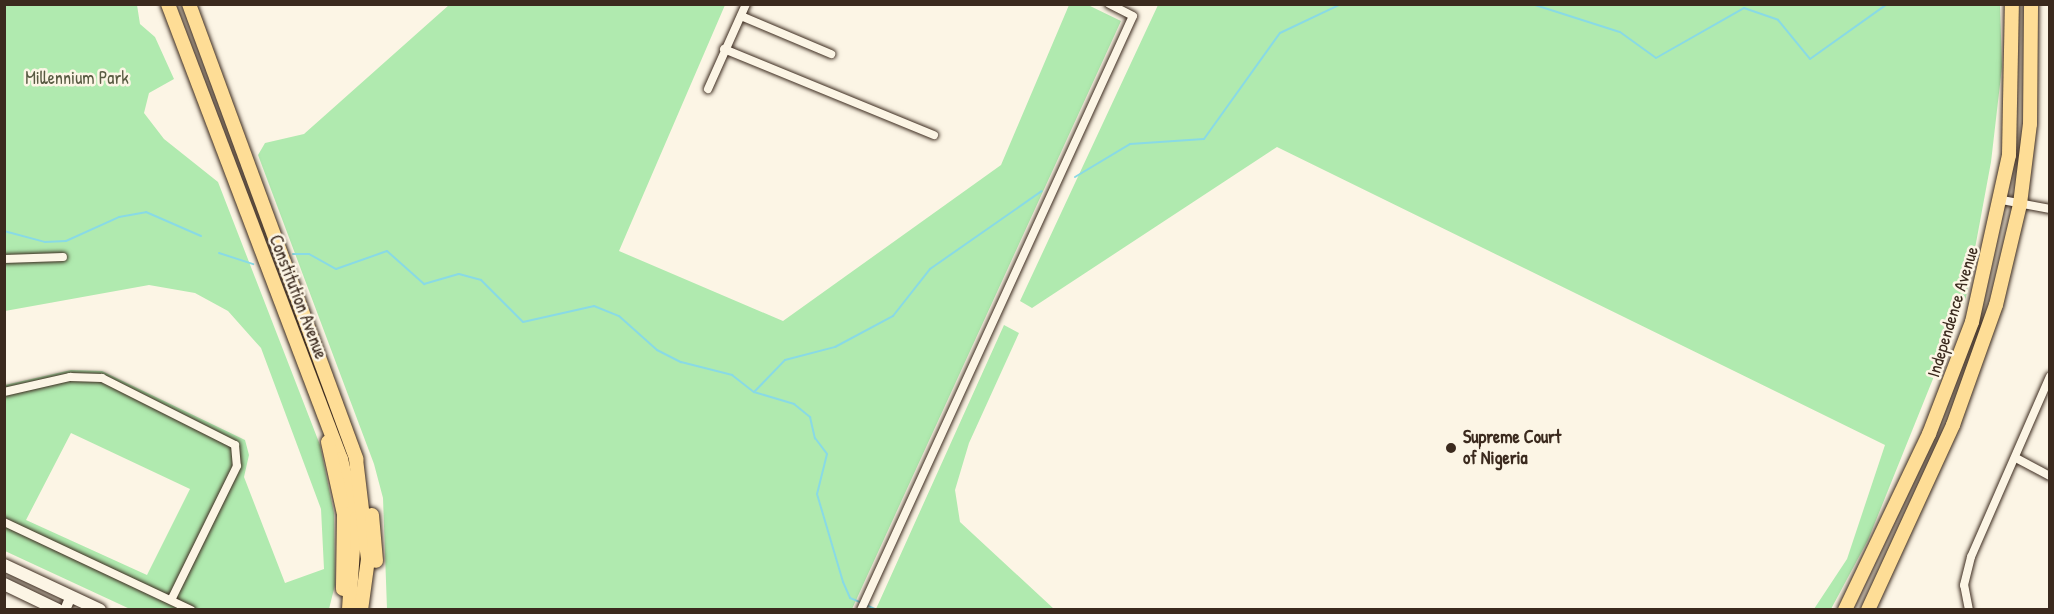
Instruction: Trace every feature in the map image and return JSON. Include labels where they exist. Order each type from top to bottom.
[{"type":"main road","name":"Constitution Avenue","points":[[168,4],[289,327],[323,410],[355,519],[349,609]]},
{"type":"main road","name":"Constitution Avenue","points":[[189,4],[306,322],[363,488],[368,559],[361,609]]},
{"type":"main road","name":"Independence Avenue","points":[[1845,609],[1955,371],[2002,200],[2010,123],[2012,4]]},
{"type":"main road","name":"Independence Avenue","points":[[1868,609],[1971,380],[2020,204],[2030,124],[2033,31],[2031,4]]},
{"type":"main road","points":[[323,410],[344,514],[346,556],[340,609]]},
{"type":"main road","points":[[363,488],[377,535],[371,609]]},
{"type":"main road","points":[[4,565],[100,609]]},
{"type":"main road","points":[[4,584],[53,608]]},
{"type":"street","points":[[708,89],[746,4]]},
{"type":"street","points":[[861,609],[1133,16],[1109,4]]},
{"type":"street","points":[[741,16],[831,54]]},
{"type":"street","points":[[724,49],[934,135]]},
{"type":"street","points":[[2002,200],[2049,208]]},
{"type":"street","points":[[4,259],[63,257]]},
{"type":"street","points":[[1969,609],[1966,572],[2049,376]]},
{"type":"street","points":[[4,392],[70,377],[102,378],[235,445],[237,466],[172,598]]},
{"type":"street","points":[[2016,458],[2049,476]]},
{"type":"street","points":[[4,522],[172,598],[191,609]]},
{"type":"street","points":[[53,608],[58,590]]},
{"type":"street","points":[[65,609],[71,596]]},
{"type":"green space","name":"Millennium Park","points":[[5,5],[137,5],[140,24],[155,37],[174,79],[149,93],[144,113],[164,139],[218,182],[320,445],[334,513],[335,585],[329,609],[130,609],[5,551],[5,385],[71,370],[102,371],[245,440],[249,455],[244,477],[285,583],[324,569],[321,509],[261,348],[228,311],[195,293],[149,285],[5,311]],"holes":[[[71,433],[190,489],[147,575],[26,520]]]},
{"type":"green space","points":[[449,5],[725,5],[619,251],[783,321],[1001,165],[1069,5],[1088,5],[1121,21],[852,609],[387,609],[383,498],[374,464],[258,155],[265,143],[304,134]]},
{"type":"green space","points":[[1158,5],[2000,5],[2002,67],[1991,162],[1966,297],[1868,540],[1831,609],[1814,609],[1847,559],[1885,445],[1277,147],[1032,308],[1020,301]]},
{"type":"green space","points":[[1004,325],[1019,333],[969,443],[955,490],[960,522],[1054,609],[876,609]]},
{"type":"waterway","points":[[1075,177],[1130,144],[1204,139],[1280,33],[1341,4]]},
{"type":"waterway","points":[[1532,4],[1620,32],[1656,58],[1744,8],[1778,20],[1810,59],[1887,4]]},
{"type":"waterway","points":[[755,391],[785,360],[835,347],[893,316],[930,269],[1042,191]]},
{"type":"waterway","points":[[4,231],[45,242],[66,241],[119,217],[146,212],[201,236]]},
{"type":"waterway","points":[[293,254],[309,254],[336,269],[387,251],[424,284],[459,274],[481,280],[523,322],[594,306],[619,316],[657,350],[681,362],[732,375],[754,392],[794,404],[810,417],[815,438],[827,454],[817,494],[843,582],[850,598],[860,602]]},
{"type":"waterway","points":[[219,253],[253,264]]},
{"type":"waterway","points":[[866,605],[877,610]]},
{"type":"place","name":"Supreme Court of Nigeria","points":[[1451,448]]}]
